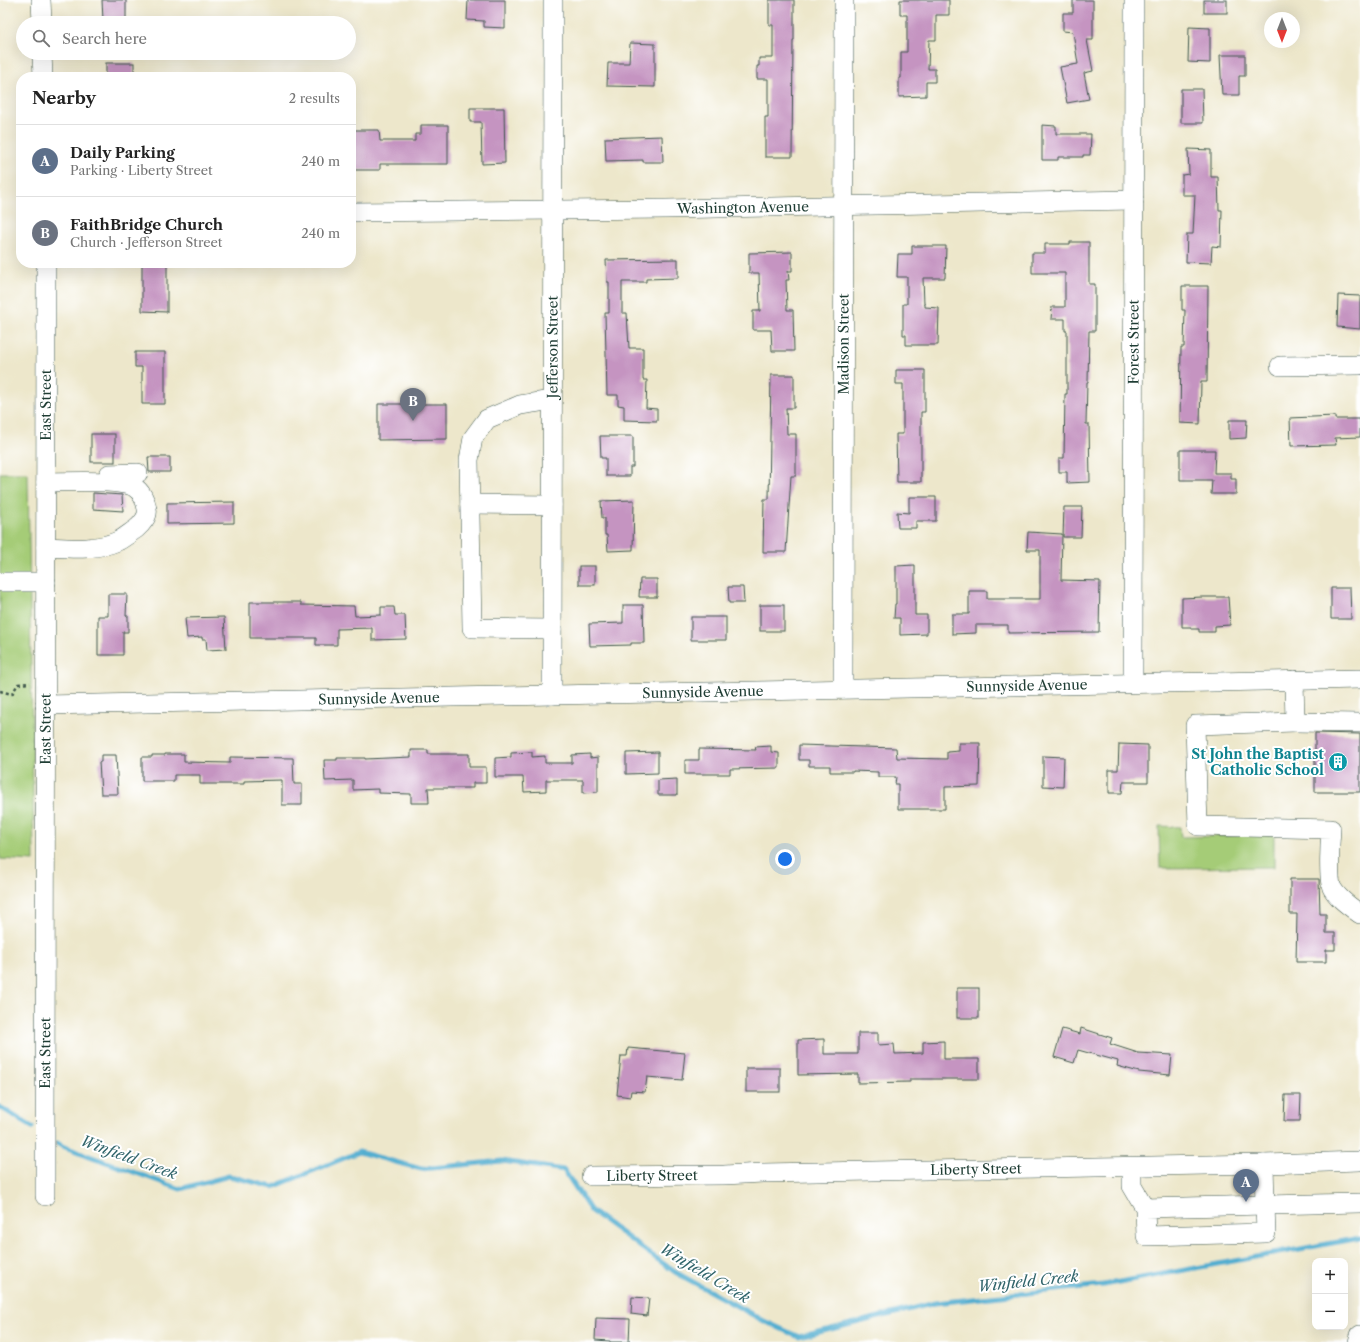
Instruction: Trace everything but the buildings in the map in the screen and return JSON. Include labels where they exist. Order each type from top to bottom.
[{"type":"street","points":[[41,0],[42,16]]},
{"type":"street","name":"Jefferson Street","points":[[552,695],[553,0]]},
{"type":"street","name":"Madison Street","points":[[843,689],[844,0]]},
{"type":"street","name":"Forest Street","points":[[1133,683],[1134,0]]},
{"type":"street","points":[[42,60],[43,72]]},
{"type":"street","name":"Washington Avenue","points":[[356,212],[844,207],[1134,200]]},
{"type":"street","name":"East Street","points":[[45,1196],[46,268]]},
{"type":"street","points":[[1280,366],[1360,365]]},
{"type":"street","points":[[552,400],[520,405],[487,419],[473,438],[469,460],[472,628],[552,629]]},
{"type":"street","points":[[46,479],[138,473]]},
{"type":"street","points":[[46,479],[120,482],[134,487],[143,496],[148,513],[141,526],[118,541],[99,546],[74,549],[46,547]]},
{"type":"street","points":[[470,504],[552,505]]},
{"type":"street","points":[[0,582],[46,582]]},
{"type":"street","name":"Sunnyside Avenue","points":[[46,705],[1360,679]]},
{"type":"street","points":[[1294,680],[1295,722]]},
{"type":"street","points":[[1360,722],[1195,725],[1198,826],[1331,828],[1330,862],[1332,888],[1343,901],[1360,914]]},
{"type":"street","name":"Liberty Street","points":[[591,1176],[724,1175],[1360,1161]]},
{"type":"street","points":[[1132,1167],[1132,1186],[1145,1208],[1146,1236],[1266,1233],[1264,1164]]},
{"type":"street","points":[[1145,1208],[1360,1202]]},
{"type":"street","points":[[1358,1342],[1360,1335]]},
{"type":"path","points":[[0,691],[12,694],[18,684],[36,683]]},
{"type":"green space","points":[[0,473],[28,473],[34,861],[0,859]]},
{"type":"green space","points":[[1159,826],[1180,827],[1181,837],[1274,835],[1274,867],[1160,868]]},
{"type":"waterway","name":"Winfield Creek","points":[[0,1107],[32,1127]]},
{"type":"waterway","name":"Winfield Creek","points":[[57,1143],[180,1189],[229,1176],[273,1187],[359,1152],[421,1169],[502,1161],[564,1170],[591,1211],[675,1272],[764,1321],[799,1337],[935,1303],[1103,1285],[1360,1238]]},
{"type":"place","name":"FaithBridge Church","points":[[413,421]]},
{"type":"place","name":"St John the Baptist Catholic School","points":[[1338,762]]},
{"type":"place","name":"Daily Parking","points":[[1246,1202]]}]
